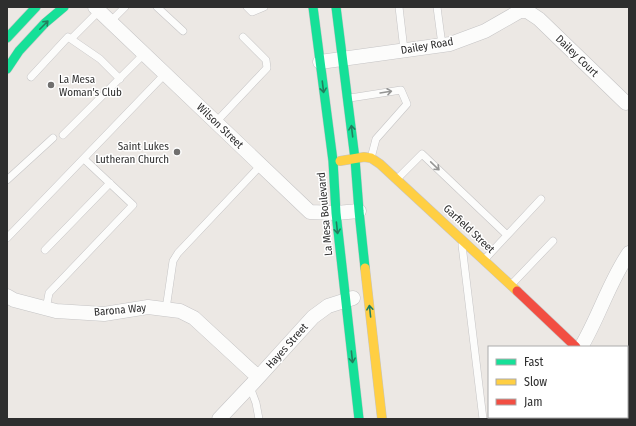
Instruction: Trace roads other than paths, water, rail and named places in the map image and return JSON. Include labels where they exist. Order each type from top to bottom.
[{"type":"main road","points":[[7,38],[36,7]]},
{"type":"main road","points":[[7,69],[19,51],[45,22],[64,7]]},
{"type":"main road","name":"La Mesa Boulevard","points":[[313,7],[333,161],[336,213],[359,419]]},
{"type":"main road","points":[[336,7],[356,159],[368,294],[382,419]]},
{"type":"main road","points":[[333,161],[364,157],[371,158]]},
{"type":"main road","name":"Garfield Street","points":[[371,158],[397,179],[575,346]]},
{"type":"street","name":"Wilson Street","points":[[97,9],[310,212],[336,213],[360,211]]},
{"type":"street","name":"Dailey Road","points":[[320,62],[450,44],[485,31],[520,11],[527,11]]},
{"type":"street","name":"Dailey Court","points":[[527,11],[539,19],[626,103]]},
{"type":"street","points":[[581,346],[624,260],[629,253]]},
{"type":"street","name":"Hayes Street","points":[[219,419],[313,317],[328,306],[368,294]]},
{"type":"street","name":"Barona Way","points":[[7,296],[14,300],[56,311],[104,314],[148,307],[180,311],[194,318],[254,382]]},
{"type":"lane","points":[[110,22],[125,7]]},
{"type":"lane","points":[[157,7],[183,31]]},
{"type":"lane","points":[[247,7],[252,12],[264,7]]},
{"type":"lane","points":[[399,7],[404,50]]},
{"type":"lane","points":[[437,7],[442,45]]},
{"type":"lane","points":[[72,39],[97,9]]},
{"type":"lane","points":[[31,77],[68,37],[100,59],[120,78]]},
{"type":"lane","points":[[216,122],[267,68],[266,60],[244,37]]},
{"type":"lane","points":[[63,135],[144,54]]},
{"type":"lane","points":[[7,238],[165,74]]},
{"type":"lane","points":[[348,98],[401,90],[407,104],[376,139],[371,158]]},
{"type":"lane","points":[[9,175],[53,138]]},
{"type":"lane","points":[[397,179],[422,154],[507,235]]},
{"type":"lane","points":[[46,309],[49,293],[133,205],[84,158]]},
{"type":"lane","points":[[166,309],[173,261],[261,165]]},
{"type":"lane","points":[[45,250],[110,183]]},
{"type":"lane","points":[[484,260],[541,200]]},
{"type":"lane","points":[[462,239],[483,419]]},
{"type":"lane","points":[[511,285],[553,241]]},
{"type":"lane","points":[[254,382],[259,419]]},
{"type":"place","name":"La Mesa Woman's Club","points":[[51,85]]},
{"type":"place","name":"Saint Lukes Lutheran Church","points":[[177,152]]}]
